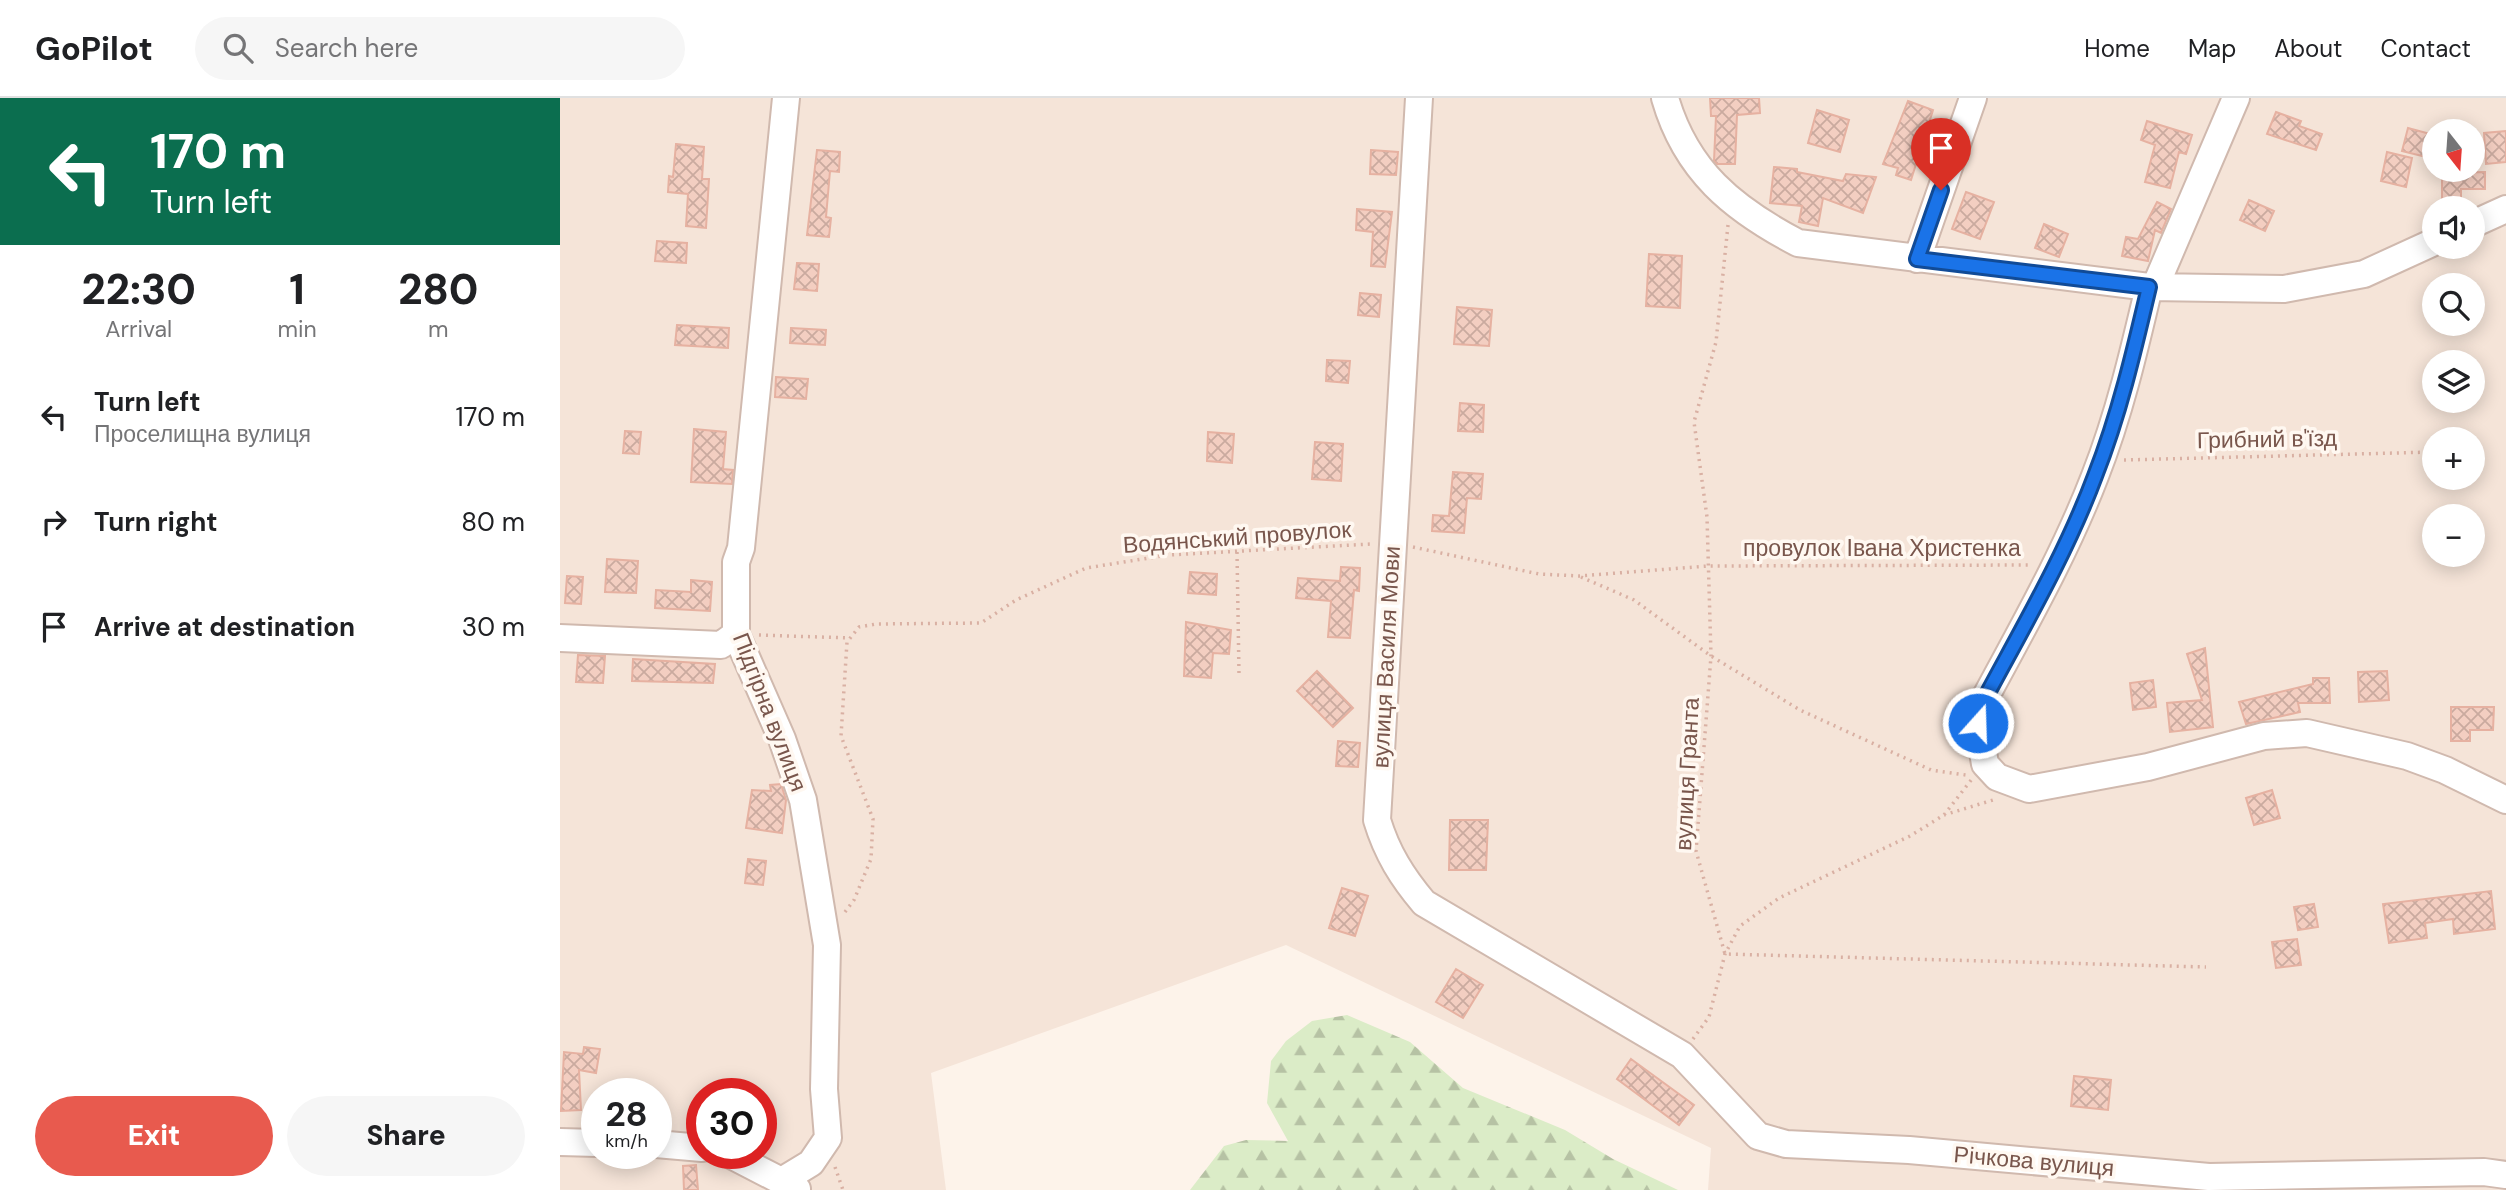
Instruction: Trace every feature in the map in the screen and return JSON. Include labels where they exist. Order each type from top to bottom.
[{"type":"street","name":"Підгірна вулиця","points":[[786,98],[741,548],[736,562],[736,634],[782,739],[803,800],[826,935],[824,1089],[828,1138],[811,1163],[790,1185]]},
{"type":"street","name":"вулиця Василя Мови","points":[[1419,98],[1377,820],[1402,877],[1424,903],[1682,1055]]},
{"type":"street","points":[[1665,98],[1675,132],[1711,183],[1760,223],[1798,243],[2152,287],[2284,289],[2364,274],[2422,247]]},
{"type":"street","points":[[1917,259],[1973,98]]},
{"type":"street","points":[[2236,98],[2152,287],[2101,460],[2055,565],[1984,700],[1978,723],[1985,764],[1997,777],[2029,789],[2148,767],[2264,736],[2307,733],[2407,756],[2445,770],[2506,800]]},
{"type":"street","points":[[2485,219],[2506,209]]},
{"type":"street","points":[[560,638],[721,645],[736,634]]},
{"type":"street","name":"Річкова вулиця","points":[[1682,1055],[1758,1136],[1786,1144],[1909,1150],[2209,1177],[2484,1172],[2506,1175]]},
{"type":"street","points":[[560,1142],[581,1143]]},
{"type":"street","points":[[758,1169],[790,1185]]},
{"type":"path","name":"вулиця Гранта","points":[[1725,954],[1696,851],[1711,656],[1707,517],[1694,422],[1716,342],[1731,199]]},
{"type":"path","name":"Грибний в'їзд","points":[[2101,460],[2422,452]]},
{"type":"path","name":"Водянський провулок","points":[[850,638],[859,627],[876,624],[981,623],[1016,600],[1086,568],[1168,555],[1393,542],[1539,574],[1579,576],[1708,566]]},
{"type":"path","points":[[1237,552],[1239,674]]},
{"type":"path","name":"провулок Івана Христенка","points":[[1708,566],[2055,565]]},
{"type":"path","points":[[1579,576],[1634,600],[1711,656],[1800,709],[1931,770],[1975,776],[1944,815]]},
{"type":"path","points":[[736,634],[850,638],[847,642],[844,668],[841,736],[873,819],[871,859],[854,900],[826,935]]},
{"type":"path","points":[[1682,1055],[1709,1017],[1725,954],[1740,926],[1779,898],[1910,835],[1944,815],[2029,789]]},
{"type":"path","points":[[1725,954],[2206,967]]},
{"type":"shaded area","points":[[560,98],[2506,98],[2506,1190],[1708,1190],[1711,1148],[1286,945],[931,1073],[946,1190],[560,1190]]},
{"type":"green space","points":[[1347,1015],[1410,1042],[1463,1088],[1565,1130],[1613,1159],[1678,1190],[1190,1190],[1224,1146],[1246,1140],[1288,1141],[1267,1103],[1271,1061],[1286,1041],[1312,1021]]},
{"type":"building","points":[[1710,98],[1759,98],[1760,113],[1737,115],[1735,164],[1717,164],[1714,161],[1716,116],[1711,116]]},
{"type":"building","points":[[1908,101],[1933,110],[1911,180],[1896,175],[1898,168],[1883,164]]},
{"type":"building","points":[[1817,110],[1849,120],[1840,152],[1808,143]]},
{"type":"building","points":[[2276,112],[2301,121],[2299,126],[2322,134],[2316,150],[2267,134]]},
{"type":"building","points":[[2147,121],[2192,135],[2186,154],[2179,152],[2170,188],[2145,182],[2155,145],[2141,140]]},
{"type":"building","points":[[2408,128],[2422,132],[2422,156],[2402,151]]},
{"type":"building","points":[[2506,131],[2506,162],[2486,164],[2485,133]]},
{"type":"building","points":[[676,144],[704,147],[702,179],[709,179],[706,228],[686,226],[688,194],[668,192],[669,176],[673,177]]},
{"type":"building","points":[[817,150],[840,152],[839,172],[830,171],[826,217],[831,218],[829,237],[807,235]]},
{"type":"building","points":[[1371,150],[1398,152],[1396,175],[1370,174]]},
{"type":"building","points":[[2387,152],[2412,158],[2406,187],[2381,181]]},
{"type":"building","points":[[1774,167],[1797,169],[1797,172],[1843,181],[1846,174],[1876,177],[1863,213],[1823,198],[1818,226],[1799,222],[1802,206],[1770,203]]},
{"type":"building","points":[[2442,182],[2485,182],[2485,189],[2461,189],[2461,196],[2442,196]]},
{"type":"building","points":[[1966,192],[1994,202],[1980,239],[1952,229]]},
{"type":"building","points":[[2249,200],[2274,211],[2265,231],[2240,220]]},
{"type":"building","points":[[2157,202],[2171,209],[2161,233],[2155,230],[2148,261],[2122,256],[2126,237],[2138,239]]},
{"type":"building","points":[[1357,209],[1392,212],[1385,267],[1371,266],[1373,232],[1356,230]]},
{"type":"building","points":[[2044,224],[2068,234],[2059,257],[2035,248]]},
{"type":"building","points":[[657,241],[687,243],[686,263],[655,261]]},
{"type":"building","points":[[1649,254],[1682,256],[1680,308],[1646,306]]},
{"type":"building","points":[[797,263],[819,264],[817,291],[794,289]]},
{"type":"building","points":[[1360,293],[1381,295],[1379,317],[1358,315]]},
{"type":"building","points":[[1457,307],[1492,310],[1489,346],[1454,344]]},
{"type":"building","points":[[677,325],[729,328],[728,348],[675,345]]},
{"type":"building","points":[[791,328],[826,330],[825,345],[790,343]]},
{"type":"building","points":[[1327,360],[1350,361],[1348,383],[1326,381]]},
{"type":"building","points":[[776,377],[808,379],[806,399],[775,397]]},
{"type":"building","points":[[1460,403],[1484,405],[1483,432],[1458,431]]},
{"type":"building","points":[[694,429],[726,432],[723,469],[733,470],[732,484],[691,482]]},
{"type":"building","points":[[625,431],[641,432],[639,454],[623,453]]},
{"type":"building","points":[[1208,432],[1234,434],[1232,463],[1207,461]]},
{"type":"building","points":[[1315,442],[1343,444],[1341,481],[1312,479]]},
{"type":"building","points":[[1453,472],[1483,474],[1481,499],[1467,498],[1464,533],[1432,531],[1433,515],[1449,516]]},
{"type":"building","points":[[607,559],[638,561],[636,593],[605,592]]},
{"type":"building","points":[[1341,567],[1360,568],[1359,591],[1354,590],[1350,638],[1328,637],[1331,601],[1296,598],[1298,578],[1340,581]]},
{"type":"building","points":[[1190,572],[1217,574],[1216,595],[1188,593]]},
{"type":"building","points":[[567,576],[583,577],[581,604],[565,603]]},
{"type":"building","points":[[691,580],[712,582],[710,611],[655,608],[656,590],[691,592]]},
{"type":"building","points":[[1186,622],[1231,630],[1229,654],[1213,653],[1211,678],[1184,676]]},
{"type":"building","points":[[2205,648],[2213,727],[2170,732],[2167,703],[2202,700],[2187,654]]},
{"type":"building","points":[[578,655],[605,656],[603,683],[576,682]]},
{"type":"building","points":[[633,659],[715,664],[713,683],[632,681]]},
{"type":"building","points":[[1317,671],[1353,708],[1333,727],[1297,691]]},
{"type":"building","points":[[2387,671],[2389,700],[2359,702],[2358,672]]},
{"type":"building","points":[[2313,678],[2329,678],[2330,703],[2298,703],[2300,712],[2246,724],[2239,702],[2313,684]]},
{"type":"building","points":[[2153,680],[2156,707],[2133,710],[2130,683]]},
{"type":"building","points":[[2451,707],[2494,707],[2493,730],[2470,730],[2470,741],[2451,741]]},
{"type":"building","points":[[1338,741],[1360,743],[1358,767],[1336,766]]},
{"type":"building","points":[[781,784],[786,800],[782,833],[746,828],[752,790],[771,791],[770,785]]},
{"type":"building","points":[[2272,790],[2280,818],[2254,825],[2246,798]]},
{"type":"building","points":[[1450,820],[1488,820],[1486,870],[1449,870]]},
{"type":"building","points":[[748,859],[766,861],[763,885],[745,883]]},
{"type":"building","points":[[1342,888],[1368,896],[1355,936],[1329,928]]},
{"type":"building","points":[[2491,891],[2495,929],[2454,934],[2453,919],[2425,923],[2427,938],[2389,943],[2383,904]]},
{"type":"building","points":[[2314,904],[2318,927],[2298,930],[2294,907]]},
{"type":"building","points":[[2297,939],[2301,965],[2276,968],[2272,942]]},
{"type":"building","points":[[1456,969],[1483,985],[1463,1018],[1436,1002]]},
{"type":"building","points":[[584,1047],[600,1049],[596,1073],[579,1070],[581,1110],[561,1111],[564,1052],[583,1054]]},
{"type":"building","points":[[1631,1059],[1694,1105],[1679,1125],[1617,1079]]},
{"type":"building","points":[[2074,1076],[2111,1080],[2108,1110],[2071,1106]]},
{"type":"building","points":[[683,1166],[686,1166],[686,1169],[696,1169],[698,1190],[684,1190]]},
{"type":"route","points":[[1941,190],[1917,259],[2149,287],[2111,434],[2094,479],[2065,546],[1984,700],[1978,723]]}]
